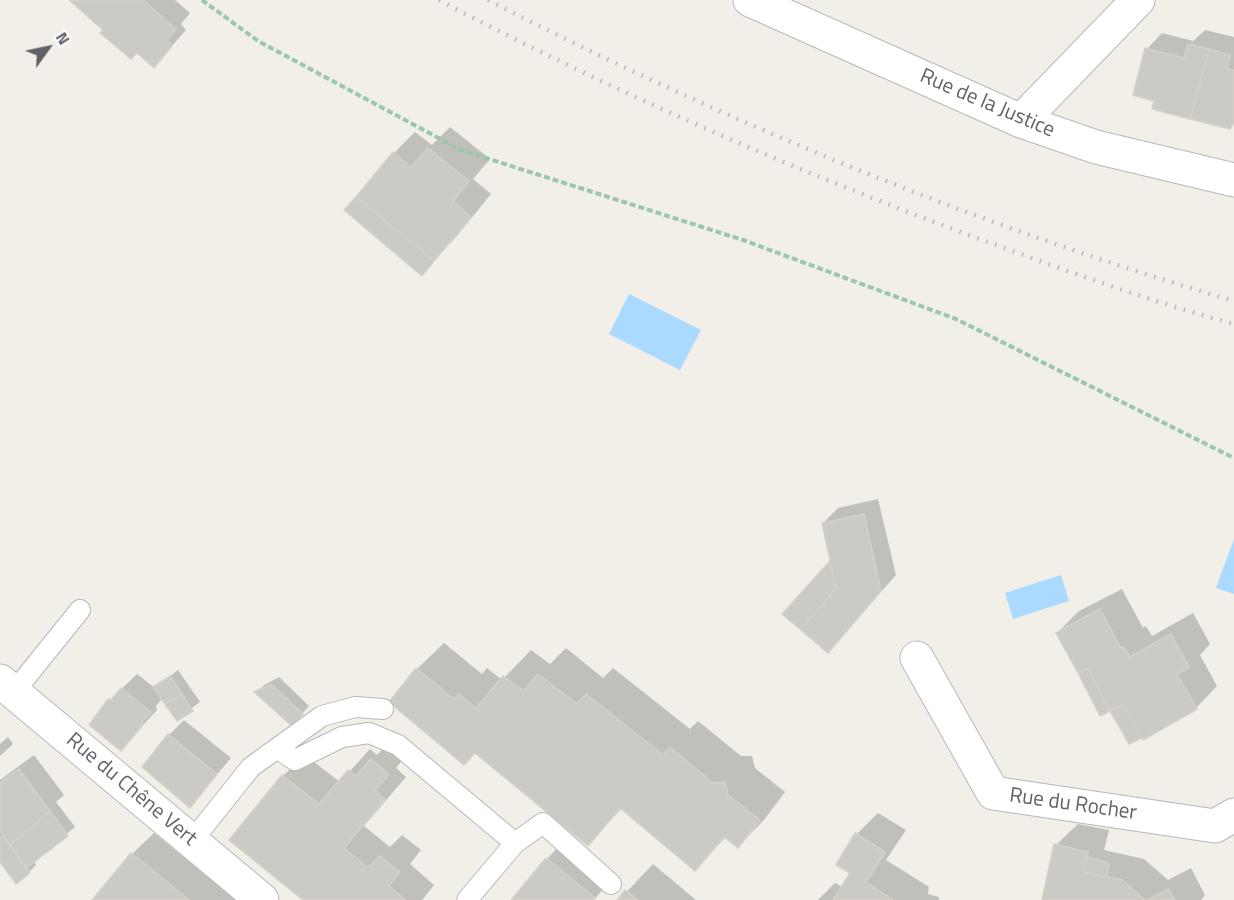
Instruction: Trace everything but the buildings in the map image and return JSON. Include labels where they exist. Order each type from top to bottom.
[{"type":"street","name":"Rue de la Justice","points":[[750,0],[1021,122],[1096,147],[1234,180]]},
{"type":"street","points":[[1021,122],[1138,0]]},
{"type":"street","name":"Rue du Rocher","points":[[917,658],[993,793],[1215,826],[1234,816]]},
{"type":"street","name":"Rue du Chêne Vert","points":[[7,686],[262,900]]},
{"type":"lane","points":[[7,686],[80,610]]},
{"type":"lane","points":[[192,841],[251,767],[322,716],[355,707],[383,709]]},
{"type":"lane","points":[[278,749],[295,760],[342,737],[369,732],[398,745],[515,843]]},
{"type":"lane","points":[[467,900],[515,843],[543,823],[611,884]]},
{"type":"path","points":[[202,0],[258,41],[461,150],[742,240],[956,319],[1234,458]]},
{"type":"water","points":[[629,294],[701,330],[680,370],[609,334]]},
{"type":"water","points":[[1234,539],[1234,594],[1216,588]]},
{"type":"water","points":[[1061,575],[1069,601],[1013,619],[1005,593]]},
{"type":"railway","points":[[439,0],[572,67],[776,159],[985,241],[1171,306],[1234,324]]},
{"type":"railway","points":[[488,0],[669,88],[854,168],[1042,239],[1138,272],[1234,301]]}]
